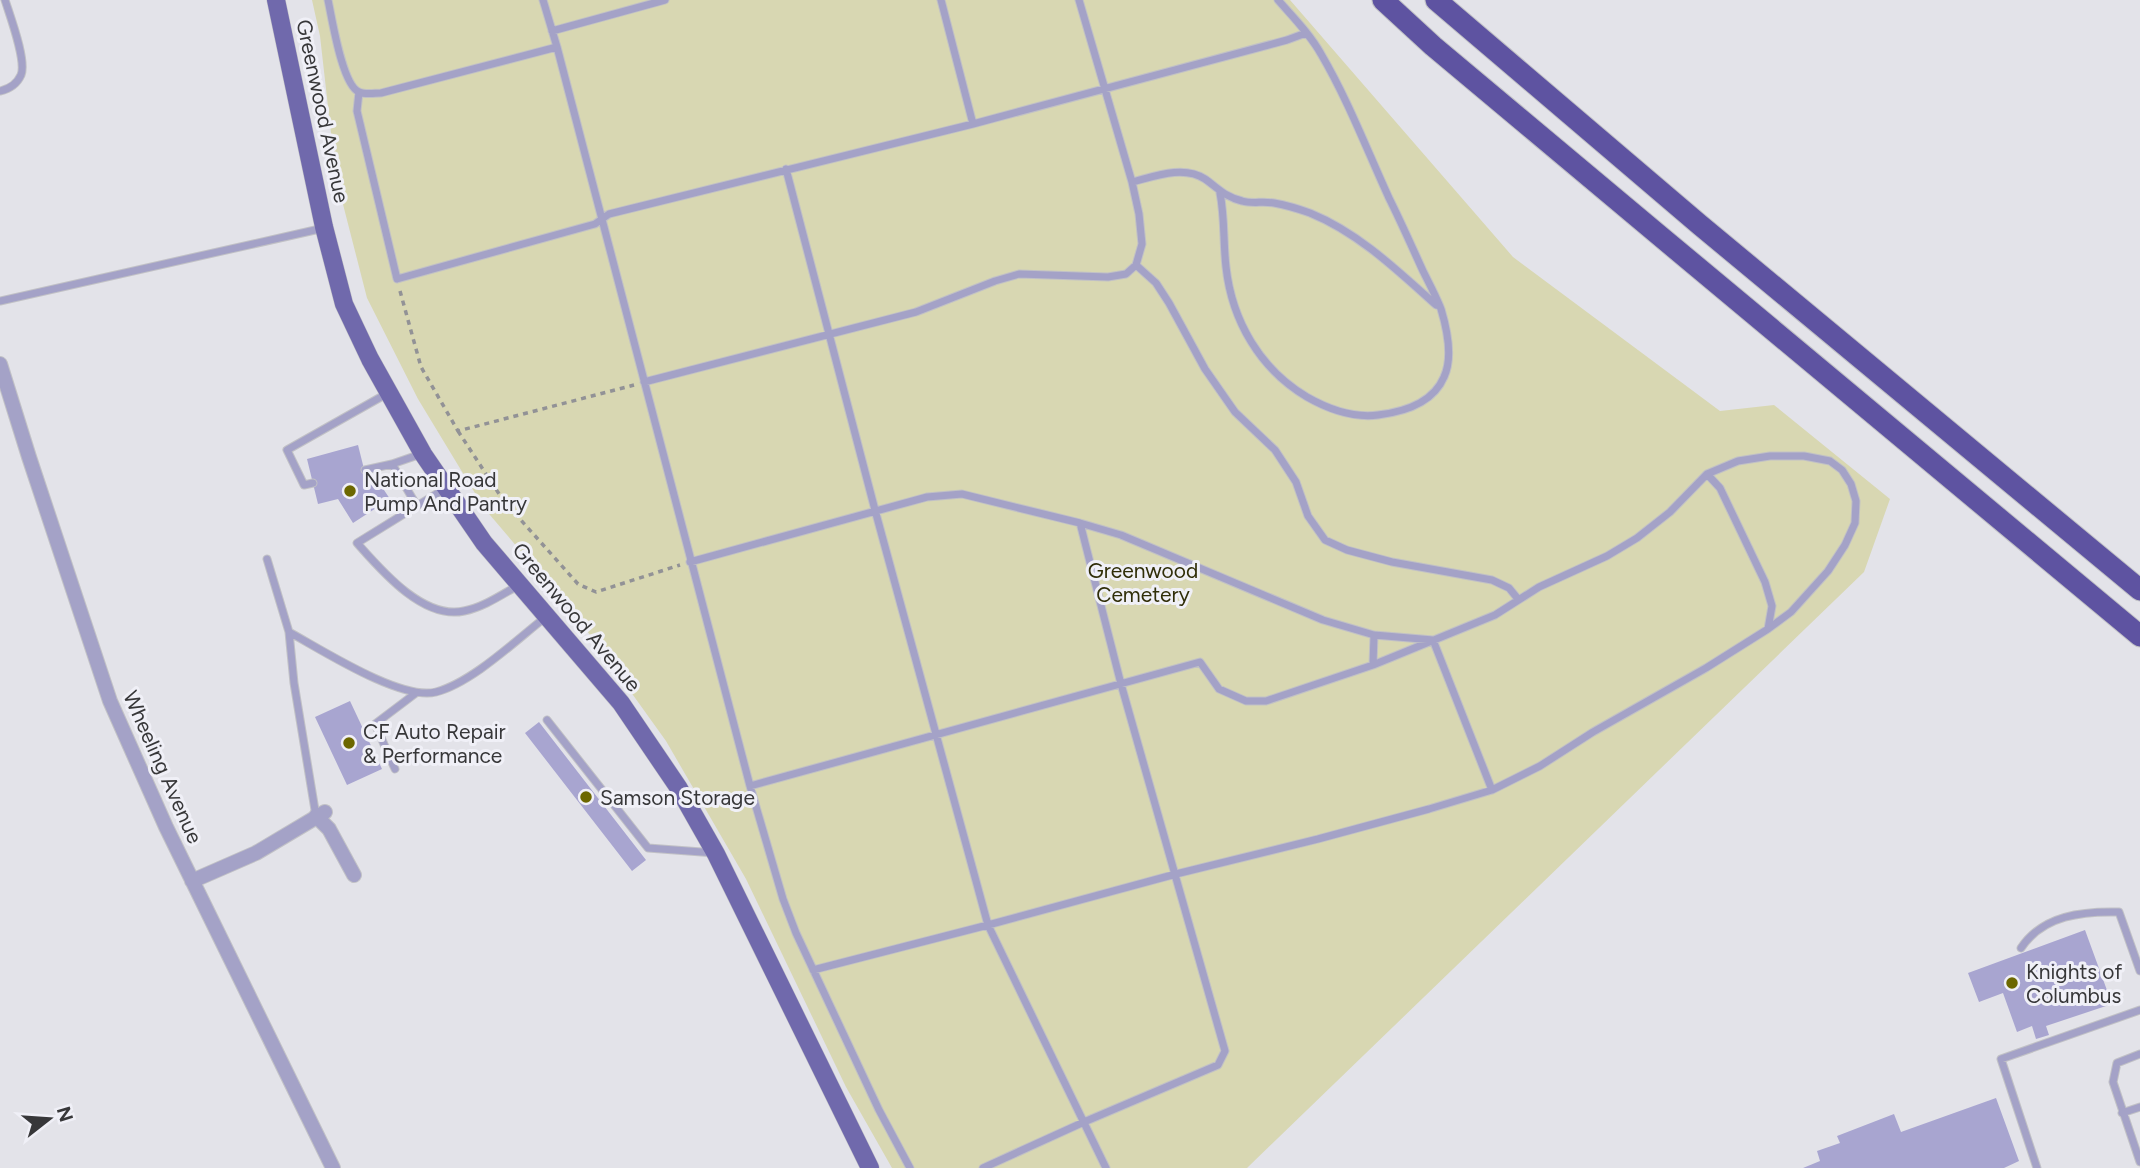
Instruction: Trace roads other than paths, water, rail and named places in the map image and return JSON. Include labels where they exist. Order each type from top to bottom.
[{"type":"highway","points":[[1383,0],[1454,63],[2140,636]]},
{"type":"highway","points":[[1436,0],[1700,225],[2140,590]]},
{"type":"main road","name":"Greenwood Avenue","points":[[276,0],[324,228],[344,304],[370,359],[423,454],[484,542],[621,703],[678,787],[716,853],[870,1168]]},
{"type":"street","name":"Wheeling Avenue","points":[[0,364],[110,701],[192,881],[333,1168]]},
{"type":"street","points":[[192,881],[256,853],[321,814],[354,875]]},
{"type":"lane","points":[[0,91],[15,84],[22,73],[21,58],[5,0]]},
{"type":"lane","points":[[328,0],[346,74],[359,92],[381,93],[557,47]]},
{"type":"lane","points":[[544,0],[690,562],[783,899],[796,933],[879,1110],[910,1168]]},
{"type":"lane","points":[[552,31],[665,0]]},
{"type":"lane","points":[[941,0],[974,124]]},
{"type":"lane","points":[[644,382],[916,312],[1018,274],[1108,277],[1126,274],[1136,265],[1142,244],[1132,182],[1079,0]]},
{"type":"lane","points":[[1220,193],[1225,217],[1227,270],[1233,299],[1244,330],[1257,353],[1278,375],[1320,405],[1345,413],[1369,416],[1395,413],[1418,404],[1432,394],[1444,377],[1448,360],[1447,335],[1440,308],[1345,97],[1320,51],[1278,0]]},
{"type":"lane","points":[[359,92],[356,111],[397,279],[595,224],[609,214],[974,124],[1306,33]]},
{"type":"lane","points":[[786,169],[988,925],[1106,1168]]},
{"type":"lane","points":[[1132,182],[1168,173],[1189,172],[1205,179],[1220,193],[1243,202],[1273,203],[1310,213],[1341,229],[1377,253],[1440,308]]},
{"type":"lane","points":[[0,300],[324,228]]},
{"type":"lane","points":[[1136,265],[1156,283],[1170,303],[1205,369],[1235,412],[1275,450],[1296,482],[1308,516],[1325,540],[1347,550],[1392,562],[1492,580],[1509,588],[1518,599]]},
{"type":"lane","points":[[313,483],[304,485],[287,450],[389,393]]},
{"type":"lane","points":[[365,470],[423,454]]},
{"type":"lane","points":[[750,786],[1200,662],[1219,689],[1245,701],[1266,701],[1373,665],[1495,615],[1539,587],[1637,538],[1670,512],[1707,474],[1738,461],[1770,456],[1804,456],[1830,461],[1842,471],[1851,484],[1856,501],[1855,523],[1845,545],[1828,571],[1791,612],[1706,668],[1593,732],[1540,766],[1492,790],[1318,839],[813,970]]},
{"type":"lane","points":[[392,464],[417,506]]},
{"type":"lane","points":[[1707,474],[1720,488],[1765,582],[1772,606],[1768,629]]},
{"type":"lane","points":[[446,488],[357,543],[393,583],[421,602],[445,612],[463,612],[485,604],[519,584]]},
{"type":"lane","points":[[690,562],[875,510],[927,497],[962,494],[1121,536],[1323,620],[1374,635],[1433,640]]},
{"type":"lane","points":[[983,1168],[1218,1065],[1225,1051],[1121,684],[1080,523]]},
{"type":"lane","points":[[267,559],[289,632],[294,682],[321,814]]},
{"type":"lane","points":[[289,632],[369,675],[416,693],[436,692],[467,679],[547,616]]},
{"type":"lane","points":[[1373,665],[1374,635]]},
{"type":"lane","points":[[1433,640],[1492,790]]},
{"type":"lane","points":[[395,769],[375,724],[416,693]]},
{"type":"lane","points":[[547,719],[648,848],[716,853]]},
{"type":"lane","points":[[2021,948],[2035,933],[2061,917],[2102,911],[2119,912],[2140,971]]},
{"type":"lane","points":[[2037,1168],[2001,1059],[2140,1010]]},
{"type":"lane","points":[[2140,1054],[2117,1063],[2113,1082],[2140,1162]]},
{"type":"lane","points":[[2122,1113],[2140,1107]]},
{"type":"place","name":"National Road Pump And Pantry","points":[[350,491]]},
{"type":"place","name":"CF Auto Repair & Performance","points":[[349,743]]},
{"type":"place","name":"Samson Storage","points":[[586,797]]},
{"type":"place","name":"Knights of Columbus","points":[[2012,983]]},
{"type":"park label","name":"Greenwood Cemetery","points":[[1143,582]]}]
